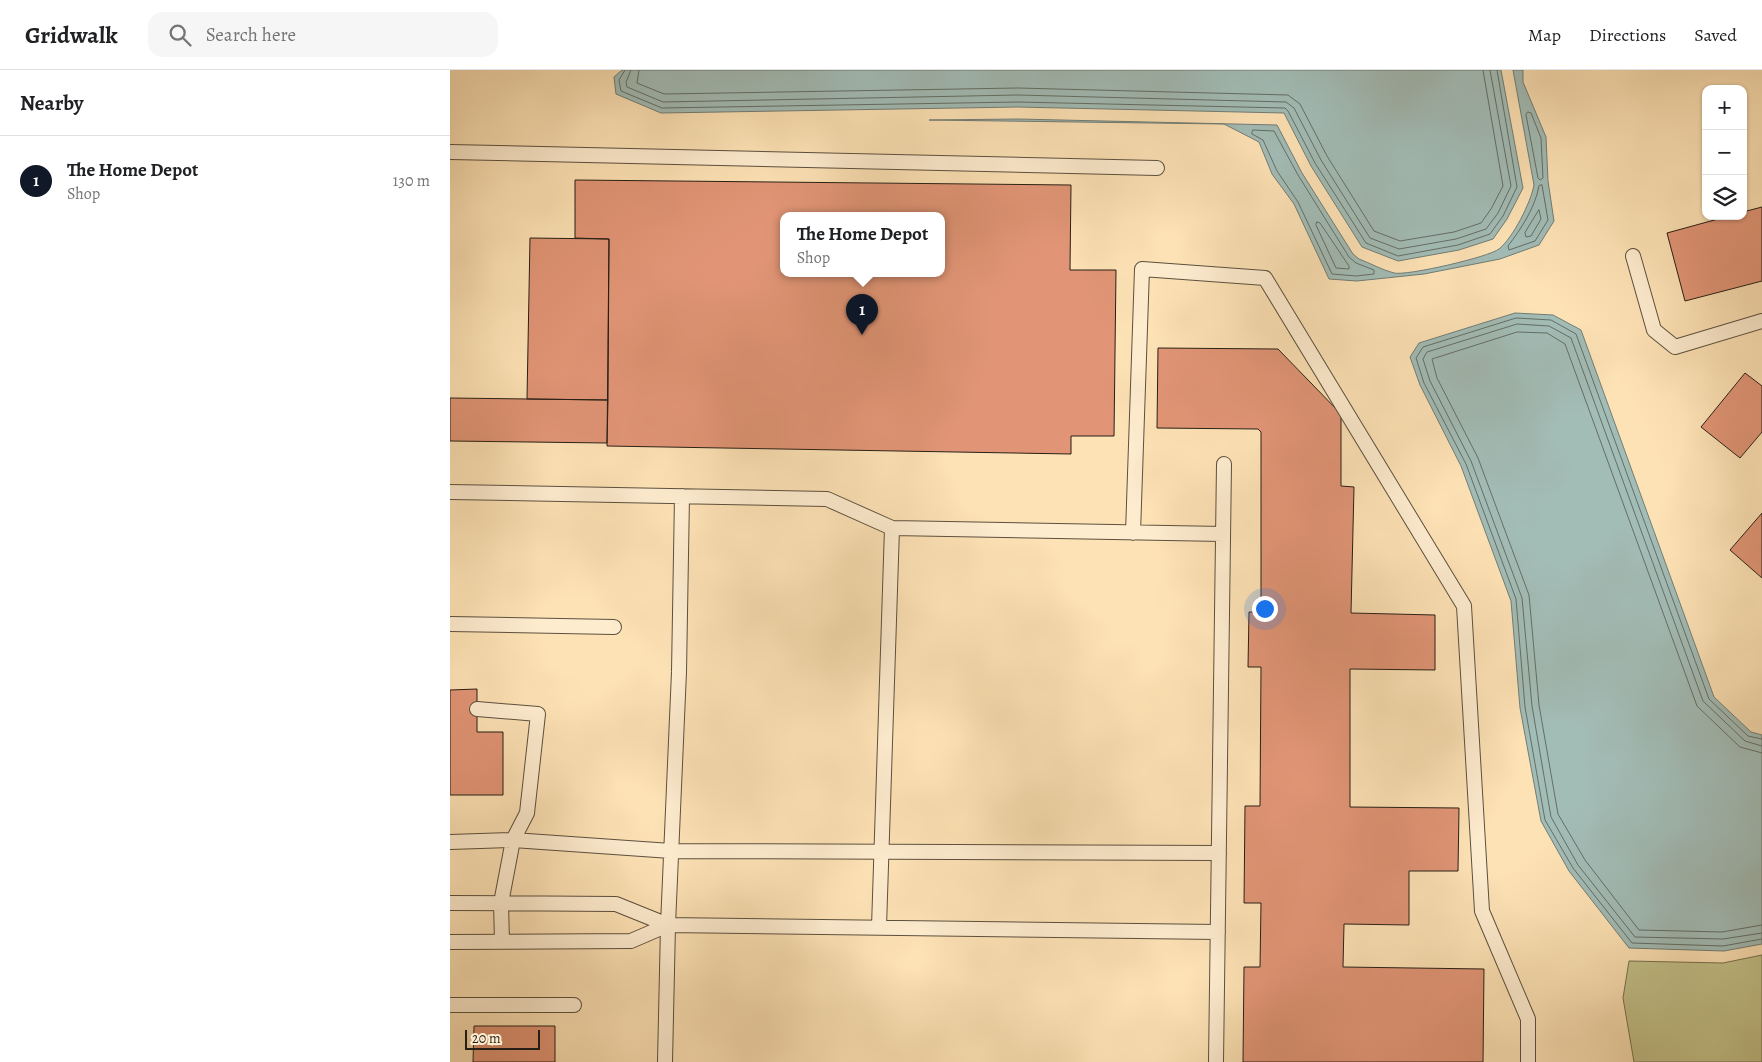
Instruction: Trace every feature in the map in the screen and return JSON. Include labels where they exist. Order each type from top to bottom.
[{"type":"lane","points":[[450,152],[1157,168]]},
{"type":"lane","points":[[1633,256],[1654,330],[1675,347],[1762,321]]},
{"type":"lane","points":[[1133,533],[1142,269],[1265,278],[1464,606],[1482,911],[1528,1019],[1528,1062]]},
{"type":"lane","points":[[1216,1062],[1224,464]]},
{"type":"lane","points":[[450,492],[826,499],[892,528],[1223,534]]},
{"type":"lane","points":[[666,1062],[668,925],[679,672],[682,496]]},
{"type":"lane","points":[[879,927],[892,528]]},
{"type":"lane","points":[[450,624],[614,627]]},
{"type":"lane","points":[[477,709],[538,714],[527,813],[513,840],[502,903],[502,942]]},
{"type":"lane","points":[[450,842],[513,840],[671,851],[882,850],[1219,853]]},
{"type":"lane","points":[[450,903],[616,904],[668,925],[1218,932]]},
{"type":"lane","points":[[450,942],[631,941],[668,925]]},
{"type":"lane","points":[[450,1005],[574,1005]]},
{"type":"shaded area","points":[[1762,955],[1762,1062],[1634,1062],[1623,998],[1629,961],[1723,963]]},
{"type":"water","points":[[622,70],[1501,70],[1523,188],[1507,219],[1493,239],[1459,250],[1398,261],[1362,247],[1311,166],[1284,113],[1018,107],[661,113],[616,94],[614,77]]},
{"type":"water","points":[[1513,70],[1523,70],[1523,82],[1546,137],[1548,181],[1554,221],[1539,245],[1500,259],[1424,274],[1357,281],[1329,279],[1294,204],[1272,174],[1259,142],[1224,124],[929,120],[1018,119],[1277,125],[1302,173],[1353,254],[1359,259],[1394,273],[1414,272],[1480,257],[1499,249],[1510,237],[1521,219],[1534,185]]},
{"type":"water","points":[[1515,313],[1553,315],[1581,330],[1714,697],[1751,732],[1762,735],[1762,944],[1724,951],[1629,948],[1569,871],[1541,821],[1520,708],[1511,601],[1461,466],[1420,385],[1410,357],[1419,343]]},
{"type":"building","points":[[575,180],[1071,185],[1070,270],[1116,270],[1114,436],[1071,436],[1071,454],[607,446],[609,239],[575,238]]},
{"type":"building","points":[[1762,207],[1762,281],[1685,301],[1667,233],[1714,220],[1747,220],[1747,211]]},
{"type":"building","points":[[530,238],[609,239],[608,400],[527,399]]},
{"type":"building","points":[[1158,348],[1278,349],[1341,414],[1341,486],[1354,487],[1351,613],[1435,615],[1435,670],[1350,669],[1350,807],[1459,808],[1458,871],[1409,871],[1409,925],[1344,924],[1343,967],[1484,969],[1483,1062],[1243,1062],[1244,967],[1260,967],[1261,903],[1244,903],[1245,806],[1260,806],[1261,667],[1248,667],[1249,612],[1261,612],[1261,432],[1258,429],[1157,428]]},
{"type":"building","points":[[1745,373],[1762,386],[1762,432],[1740,458],[1701,427]]},
{"type":"building","points":[[450,398],[608,400],[607,443],[450,441]]},
{"type":"building","points":[[1762,513],[1762,578],[1730,550]]},
{"type":"building","points":[[477,689],[477,732],[503,732],[503,795],[450,795],[450,690]]},
{"type":"building","points":[[474,1026],[555,1026],[555,1062],[473,1062]]},
{"type":"place","name":"The Home Depot","points":[[862,335]]}]
